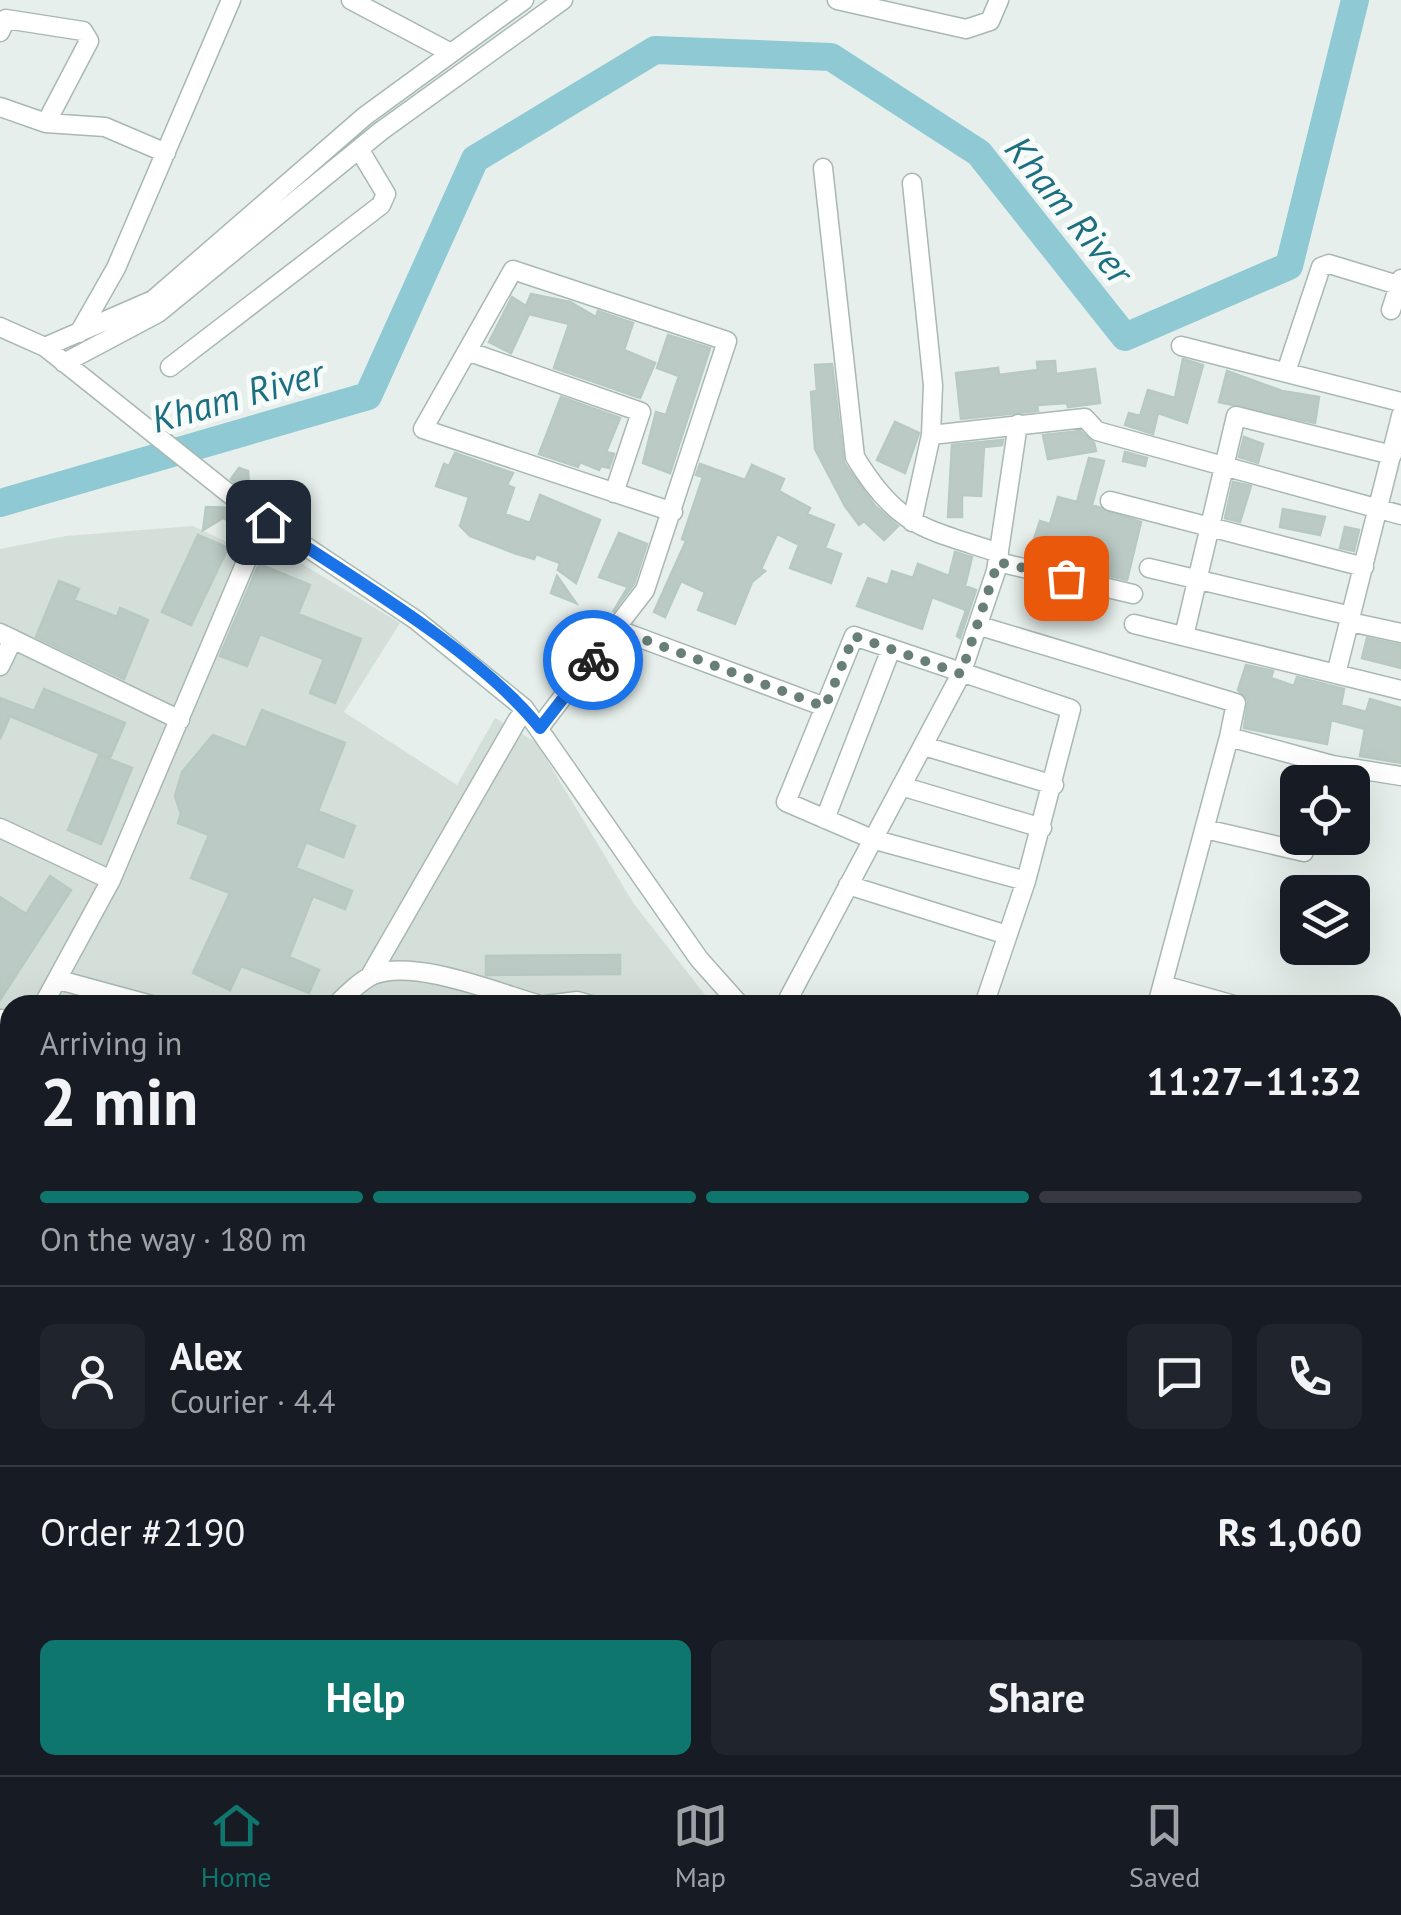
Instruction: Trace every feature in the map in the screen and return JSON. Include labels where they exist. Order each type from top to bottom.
[{"type":"street","points":[[79,333],[116,268],[231,0]]},
{"type":"street","points":[[351,0],[452,53]]},
{"type":"street","points":[[44,347],[153,300],[365,116],[524,0]]},
{"type":"street","points":[[64,363],[158,313],[359,149],[564,0]]},
{"type":"street","points":[[836,0],[966,29],[990,22],[999,0]]},
{"type":"street","points":[[0,32],[6,20],[83,31],[88,41],[46,123]]},
{"type":"street","points":[[0,107],[46,123],[106,128],[166,153]]},
{"type":"street","points":[[170,367],[381,205],[386,194],[359,149]]},
{"type":"street","points":[[823,168],[856,457],[880,497],[912,522],[998,558],[1133,594]]},
{"type":"street","points":[[912,183],[934,385],[931,435],[912,522]]},
{"type":"street","points":[[1286,372],[1320,267],[1329,264],[1400,283],[1392,310]]},
{"type":"street","points":[[540,728],[645,590],[673,512],[727,341],[513,270],[424,429],[673,512]]},
{"type":"street","points":[[0,327],[44,347],[232,496]]},
{"type":"street","points":[[1182,346],[1401,402]]},
{"type":"street","points":[[468,351],[642,412],[614,493]]},
{"type":"street","points":[[1184,636],[1234,418],[1238,415],[1392,454]]},
{"type":"street","points":[[1336,674],[1401,416]]},
{"type":"street","points":[[931,435],[1085,418],[1098,431],[1401,514]]},
{"type":"street","points":[[790,995],[961,674],[980,626],[998,558],[1018,424]]},
{"type":"street","points":[[1110,500],[1364,567]]},
{"type":"street","points":[[257,514],[416,620],[524,708],[699,958],[731,995]]},
{"type":"street","points":[[49,995],[110,880],[248,557]]},
{"type":"street","points":[[1150,568],[1401,633]]},
{"type":"street","points":[[1134,624],[1401,690]]},
{"type":"street","points":[[980,626],[1236,703],[1160,995]]},
{"type":"street","points":[[616,629],[825,707]]},
{"type":"street","points":[[0,666],[7,636],[180,720]]},
{"type":"street","points":[[987,995],[1026,882],[1042,828],[1071,709],[854,636],[786,802],[872,840],[1026,882]]},
{"type":"street","points":[[824,819],[891,649]]},
{"type":"street","points":[[348,995],[370,976],[518,719]]},
{"type":"street","points":[[1229,737],[1305,765]]},
{"type":"street","points":[[924,746],[1054,784]]},
{"type":"street","points":[[1370,775],[1401,776]]},
{"type":"street","points":[[902,786],[1042,828]]},
{"type":"street","points":[[0,828],[110,880]]},
{"type":"street","points":[[1205,828],[1280,846]]},
{"type":"street","points":[[848,886],[1008,935]]},
{"type":"street","points":[[370,976],[418,972],[505,995]]},
{"type":"street","points":[[59,980],[114,995]]},
{"type":"street","points":[[1163,985],[1198,995]]},
{"type":"shaded area","points":[[193,526],[231,544],[264,541],[400,623],[344,712],[457,785],[495,718],[536,742],[634,904],[705,995],[0,995],[0,549],[66,536]]},
{"type":"building","points":[[531,294],[570,302],[596,317],[598,311],[633,323],[624,350],[655,363],[640,398],[554,368],[569,324],[529,314],[511,353],[489,342],[512,297],[526,306]]},
{"type":"building","points":[[668,335],[710,348],[670,473],[643,463],[656,412],[666,415],[679,376],[657,368]]},
{"type":"building","points":[[1183,359],[1203,365],[1187,423],[1158,413],[1153,434],[1125,425],[1129,413],[1140,416],[1148,390],[1175,398]]},
{"type":"building","points":[[1055,361],[1056,374],[1095,369],[1100,403],[1037,405],[1038,411],[961,419],[956,373],[998,368],[999,375],[1038,370],[1037,362]]},
{"type":"building","points":[[832,364],[844,463],[875,506],[898,526],[884,540],[864,521],[859,525],[815,449],[811,392],[817,391],[815,365]]},
{"type":"building","points":[[1227,371],[1282,391],[1319,397],[1315,423],[1219,402]]},
{"type":"building","points":[[561,397],[620,418],[606,452],[614,454],[609,468],[601,466],[599,470],[580,462],[578,467],[539,454]]},
{"type":"building","points":[[895,422],[919,433],[905,473],[877,460]]},
{"type":"building","points":[[1080,431],[1094,443],[1096,451],[1048,459],[1043,435]]},
{"type":"building","points":[[1244,437],[1263,444],[1258,463],[1239,457]]},
{"type":"building","points":[[1003,440],[1002,445],[984,447],[981,496],[962,495],[962,517],[948,517],[952,445]]},
{"type":"building","points":[[1125,452],[1147,458],[1145,466],[1123,461]]},
{"type":"building","points":[[455,453],[513,473],[507,485],[514,488],[505,514],[530,523],[540,495],[600,520],[576,583],[558,570],[560,563],[536,554],[534,559],[514,553],[470,536],[460,526],[469,497],[436,486],[444,464],[449,466]]},
{"type":"building","points":[[1089,458],[1104,461],[1092,505],[1141,522],[1127,580],[1098,573],[1100,563],[1031,548],[1040,521],[1050,524],[1058,497],[1077,502]]},
{"type":"building","points":[[700,464],[745,480],[752,465],[784,479],[779,491],[810,508],[807,514],[834,525],[825,548],[841,554],[831,583],[790,568],[799,545],[777,534],[761,569],[765,571],[752,582],[735,624],[698,610],[705,592],[681,581],[665,617],[654,612],[686,541],[682,539],[703,477],[696,475]]},
{"type":"building","points":[[239,468],[248,471],[249,487],[268,500],[247,506],[249,524],[245,529],[223,518],[203,530],[206,507],[236,508],[242,503],[243,491],[231,479]]},
{"type":"building","points":[[1233,482],[1251,486],[1240,522],[1225,518]]},
{"type":"building","points":[[1283,509],[1325,517],[1320,535],[1280,527]]},
{"type":"building","points":[[1345,527],[1359,530],[1354,551],[1340,548]]},
{"type":"building","points":[[619,533],[647,544],[634,584],[613,612],[628,587],[599,577]]},
{"type":"building","points":[[198,535],[228,548],[191,625],[162,612]]},
{"type":"building","points":[[955,552],[972,557],[965,586],[976,590],[960,638],[957,636],[966,610],[932,597],[922,629],[857,606],[868,578],[888,585],[892,571],[913,578],[918,564],[949,576]]},
{"type":"building","points":[[259,564],[310,585],[298,614],[361,639],[335,703],[310,693],[324,659],[260,634],[247,666],[220,656]]},
{"type":"building","points":[[557,576],[576,603],[551,593]]},
{"type":"building","points":[[59,581],[79,589],[74,600],[117,617],[120,608],[148,620],[124,679],[36,637]]},
{"type":"building","points":[[1367,638],[1401,645],[1401,668],[1362,658]]},
{"type":"building","points":[[1246,665],[1273,671],[1271,678],[1294,686],[1297,677],[1344,689],[1341,705],[1366,712],[1370,699],[1401,708],[1401,763],[1360,756],[1365,729],[1331,720],[1327,744],[1244,728],[1248,700],[1238,690]]},
{"type":"building","points":[[44,689],[125,723],[110,758],[10,716],[0,739],[0,698],[34,711]]},
{"type":"building","points":[[262,710],[345,743],[318,811],[355,826],[343,857],[306,842],[296,868],[352,891],[345,909],[313,896],[289,957],[319,970],[309,993],[241,966],[230,990],[193,973],[230,893],[191,878],[209,835],[178,823],[181,814],[175,796],[182,772],[213,735],[246,748]]},
{"type":"building","points":[[99,755],[132,768],[101,844],[68,830]]},
{"type":"building","points":[[50,876],[71,890],[0,995],[0,897],[26,914]]},
{"type":"building","points":[[620,955],[620,974],[486,975],[486,956]]},
{"type":"waterway","name":"Kham River","points":[[0,503],[368,396],[475,159],[655,50],[831,57],[979,153],[1125,337],[1289,266],[1355,0]]},
{"type":"tunnel","points":[[232,496],[257,514]]},
{"type":"way so far","points":[[593,660],[616,629],[825,707],[854,636],[961,674],[998,562],[1066,578]]},
{"type":"route","points":[[268,522],[416,620],[524,708],[540,728],[593,660]]}]
